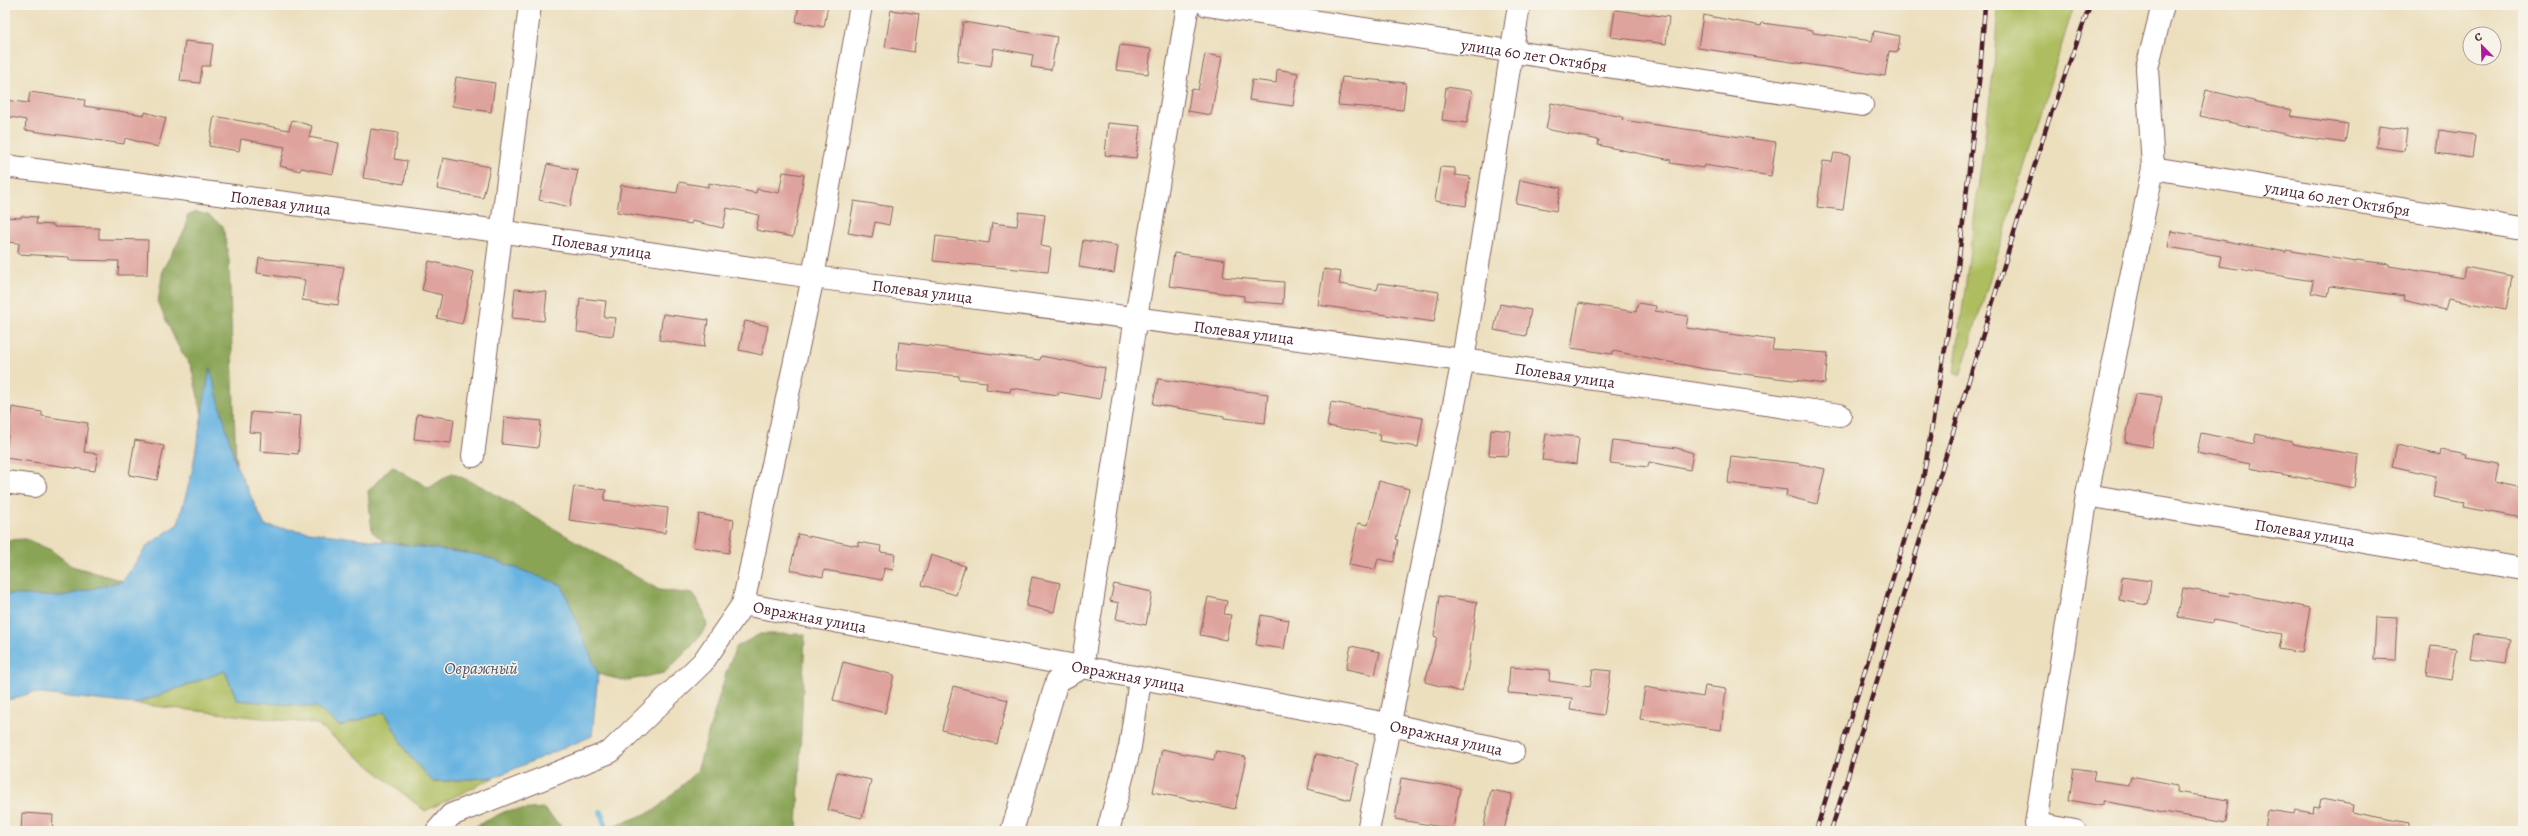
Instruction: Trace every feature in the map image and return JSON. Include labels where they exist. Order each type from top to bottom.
[{"type":"street","points":[[473,456],[500,231],[530,5]]},
{"type":"street","points":[[436,831],[451,815],[610,752],[703,662],[743,604],[813,277],[861,5]]},
{"type":"street","points":[[1012,831],[1056,681],[1082,668],[1136,317],[1188,5]]},
{"type":"street","name":"улица 60 лет Октября","points":[[1207,5],[1862,105]]},
{"type":"street","points":[[1368,831],[1388,724],[1463,360],[1519,5]]},
{"type":"street","points":[[2075,831],[2036,824],[2087,495],[2153,168],[2147,68],[2163,5]]},
{"type":"street","name":"Полевая улица","points":[[5,166],[500,231],[813,277],[1136,317],[1463,360],[1840,415]]},
{"type":"street","name":"улица 60 лет Октября","points":[[2153,168],[2523,229]]},
{"type":"street","points":[[5,482],[34,486]]},
{"type":"street","name":"Полевая улица","points":[[2087,495],[2523,569]]},
{"type":"street","name":"Овражная улица","points":[[743,604],[1140,680],[1388,724],[1513,752]]},
{"type":"street","points":[[1108,831],[1130,747],[1140,680]]},
{"type":"green space","points":[[1998,5],[2074,5],[1960,376],[1954,373],[1994,66]]},
{"type":"green space","points":[[196,212],[208,215],[223,226],[229,260],[236,465],[210,369],[202,414],[191,366],[178,346],[158,303],[163,269],[186,228],[187,216]]},
{"type":"green space","points":[[392,466],[429,488],[452,473],[483,487],[659,590],[694,594],[704,613],[707,626],[691,647],[664,673],[625,681],[598,674],[562,585],[480,555],[385,542],[372,532],[368,491]]},
{"type":"green space","points":[[26,539],[51,550],[72,566],[123,581],[59,597],[5,594],[5,540]]},
{"type":"green space","points":[[760,634],[805,634],[797,831],[603,831],[655,810],[697,771],[727,670],[736,647]]},
{"type":"green space","points":[[225,671],[237,700],[316,707],[340,726],[385,712],[407,753],[433,782],[495,777],[425,811],[317,724],[135,704]]},
{"type":"green space","points":[[543,808],[566,831],[466,831],[506,811]]},
{"type":"water","name":"Овражный","points":[[210,368],[236,465],[265,526],[480,555],[562,585],[598,674],[592,736],[495,777],[433,782],[407,753],[385,712],[340,726],[316,707],[237,700],[225,671],[135,704],[32,693],[5,701],[5,594],[59,597],[123,581],[147,546],[178,524],[192,472]]},
{"type":"building","points":[[799,5],[828,5],[824,27],[796,22]]},
{"type":"building","points":[[891,10],[919,14],[914,52],[885,47]]},
{"type":"building","points":[[1615,10],[1669,17],[1666,44],[1611,37]]},
{"type":"building","points":[[1703,15],[1761,26],[1762,23],[1813,30],[1813,33],[1872,41],[1874,31],[1900,36],[1898,52],[1889,51],[1885,76],[1698,48]]},
{"type":"building","points":[[963,22],[1057,37],[1051,70],[1031,67],[1033,55],[994,48],[991,66],[958,61]]},
{"type":"building","points":[[185,41],[213,44],[210,66],[202,66],[200,83],[180,81]]},
{"type":"building","points":[[1120,45],[1151,49],[1148,74],[1116,70]]},
{"type":"building","points":[[1205,54],[1222,57],[1211,115],[1188,111],[1191,89],[1198,90]]},
{"type":"building","points":[[1277,69],[1298,73],[1293,106],[1249,100],[1252,80],[1276,83]]},
{"type":"building","points":[[456,77],[495,83],[491,112],[452,106]]},
{"type":"building","points":[[1342,77],[1406,83],[1403,110],[1338,105]]},
{"type":"building","points":[[1446,87],[1472,91],[1467,123],[1442,120]]},
{"type":"building","points":[[2206,90],[2292,110],[2290,116],[2348,124],[2345,143],[2294,136],[2200,116]]},
{"type":"building","points":[[30,92],[85,100],[84,106],[145,115],[145,112],[166,118],[158,147],[125,138],[124,144],[25,130],[26,120],[5,116],[5,100],[28,103]]},
{"type":"building","points":[[1551,103],[1623,117],[1622,120],[1776,142],[1771,176],[1704,165],[1703,168],[1670,163],[1671,160],[1598,145],[1599,140],[1546,129]]},
{"type":"building","points":[[214,116],[289,130],[292,120],[312,126],[309,137],[339,143],[333,174],[301,168],[300,171],[280,166],[285,147],[241,139],[239,151],[209,146]]},
{"type":"building","points":[[1108,123],[1140,126],[1136,158],[1105,155]]},
{"type":"building","points":[[2379,126],[2407,130],[2404,151],[2376,147]]},
{"type":"building","points":[[371,129],[398,133],[394,159],[407,161],[404,184],[363,178]]},
{"type":"building","points":[[2439,130],[2475,135],[2472,158],[2436,153]]},
{"type":"building","points":[[1834,153],[1850,155],[1843,210],[1817,207],[1823,161],[1832,162]]},
{"type":"building","points":[[443,158],[490,167],[483,198],[437,189]]},
{"type":"building","points":[[547,164],[578,170],[570,207],[539,200]]},
{"type":"building","points":[[1440,167],[1455,168],[1455,175],[1470,177],[1466,206],[1435,201]]},
{"type":"building","points":[[783,172],[804,175],[793,237],[756,230],[759,215],[727,208],[723,228],[692,221],[691,224],[617,212],[621,185],[677,193],[679,182],[708,187],[709,183],[756,193],[757,189],[779,193]]},
{"type":"building","points":[[1520,180],[1561,188],[1556,211],[1516,203]]},
{"type":"building","points":[[854,201],[892,207],[889,225],[875,222],[872,237],[848,233]]},
{"type":"building","points":[[1019,212],[1045,215],[1041,246],[1051,248],[1048,272],[933,261],[936,236],[989,243],[992,223],[1017,226]]},
{"type":"building","points":[[21,216],[37,217],[36,224],[54,225],[54,227],[99,228],[99,239],[148,240],[147,275],[118,275],[119,261],[69,260],[69,257],[18,254],[19,243],[5,242],[5,217],[21,218]]},
{"type":"building","points":[[2171,231],[2286,252],[2286,250],[2356,262],[2356,260],[2389,264],[2389,266],[2463,278],[2465,267],[2512,276],[2506,310],[2448,299],[2445,310],[2403,300],[2404,296],[2330,286],[2328,296],[2311,293],[2313,281],[2219,266],[2221,256],[2168,247]]},
{"type":"building","points":[[1083,240],[1118,246],[1114,273],[1079,267]]},
{"type":"building","points":[[1174,253],[1225,260],[1223,277],[1284,282],[1283,304],[1244,301],[1244,296],[1169,286]]},
{"type":"building","points":[[259,258],[344,267],[338,305],[302,300],[305,280],[257,273]]},
{"type":"building","points":[[429,261],[474,272],[462,324],[437,318],[442,295],[422,290]]},
{"type":"building","points":[[1324,269],[1341,272],[1339,284],[1377,290],[1379,283],[1439,292],[1434,322],[1318,305]]},
{"type":"building","points":[[515,289],[547,292],[544,321],[512,318]]},
{"type":"building","points":[[580,298],[606,301],[604,317],[616,318],[613,336],[577,332]]},
{"type":"building","points":[[1579,303],[1636,312],[1638,303],[1656,306],[1655,311],[1688,316],[1686,328],[1774,340],[1772,349],[1828,353],[1825,384],[1705,369],[1613,351],[1612,354],[1571,348]]},
{"type":"building","points":[[1500,304],[1531,310],[1526,336],[1494,330]]},
{"type":"building","points":[[663,314],[708,320],[704,347],[659,340]]},
{"type":"building","points":[[745,321],[768,326],[762,355],[739,350]]},
{"type":"building","points":[[899,342],[1040,360],[1041,356],[1105,368],[1100,399],[1058,392],[1058,395],[1011,388],[1010,392],[986,389],[987,382],[959,379],[959,376],[896,370]]},
{"type":"building","points":[[1158,379],[1268,394],[1265,423],[1224,418],[1224,416],[1153,404]]},
{"type":"building","points":[[2135,394],[2162,397],[2152,447],[2125,442]]},
{"type":"building","points":[[1331,402],[1423,418],[1418,447],[1379,441],[1380,434],[1327,426]]},
{"type":"building","points":[[12,407],[42,412],[42,416],[88,423],[84,452],[98,454],[95,471],[5,458]]},
{"type":"building","points":[[251,412],[301,416],[298,454],[260,451],[261,433],[249,432]]},
{"type":"building","points":[[417,414],[454,419],[451,443],[414,439]]},
{"type":"building","points":[[504,417],[541,421],[538,448],[502,444]]},
{"type":"building","points":[[1491,429],[1511,431],[1508,456],[1489,455]]},
{"type":"building","points":[[2201,433],[2254,444],[2256,434],[2292,442],[2292,444],[2359,455],[2355,488],[2249,468],[2250,464],[2197,453]]},
{"type":"building","points":[[1546,434],[1579,437],[1576,464],[1542,460]]},
{"type":"building","points":[[135,440],[164,446],[157,480],[129,475]]},
{"type":"building","points":[[1613,440],[1677,448],[1693,453],[1690,470],[1649,462],[1648,467],[1610,463]]},
{"type":"building","points":[[2397,445],[2440,455],[2441,450],[2467,455],[2466,458],[2499,464],[2495,482],[2523,488],[2523,518],[2463,507],[2464,503],[2433,497],[2436,476],[2392,466]]},
{"type":"building","points":[[1731,456],[1796,463],[1825,469],[1817,504],[1786,496],[1787,490],[1728,483]]},
{"type":"building","points":[[1379,481],[1409,489],[1396,539],[1398,540],[1394,562],[1378,559],[1375,570],[1349,565],[1358,523],[1368,525]]},
{"type":"building","points":[[574,486],[606,490],[604,500],[668,508],[665,533],[569,520]]},
{"type":"building","points":[[699,514],[734,520],[729,553],[693,547]]},
{"type":"building","points":[[798,534],[858,546],[858,542],[881,546],[880,552],[895,554],[893,570],[884,568],[882,580],[824,570],[823,577],[790,570]]},
{"type":"building","points":[[931,555],[965,566],[956,595],[922,585]]},
{"type":"building","points":[[1032,577],[1060,583],[1054,612],[1026,606]]},
{"type":"building","points":[[2122,577],[2151,581],[2148,605],[2119,600]]},
{"type":"building","points":[[1114,584],[1152,592],[1146,625],[1116,619],[1119,603],[1110,601]]},
{"type":"building","points":[[2183,588],[2229,596],[2230,592],[2310,608],[2302,653],[2279,649],[2282,634],[2214,620],[2213,623],[2178,617]]},
{"type":"building","points":[[1439,596],[1477,602],[1468,667],[1462,692],[1425,682],[1437,637],[1434,636]]},
{"type":"building","points":[[1208,597],[1227,601],[1224,614],[1231,615],[1226,640],[1200,635]]},
{"type":"building","points":[[1261,615],[1289,620],[1284,649],[1256,645]]},
{"type":"building","points":[[2376,617],[2397,618],[2395,660],[2374,659]]},
{"type":"building","points":[[2474,634],[2510,639],[2506,663],[2470,658]]},
{"type":"building","points":[[1351,646],[1380,652],[1375,675],[1346,669]]},
{"type":"building","points":[[2431,646],[2456,649],[2451,680],[2427,676]]},
{"type":"building","points":[[843,662],[894,675],[885,713],[833,700]]},
{"type":"building","points":[[1510,667],[1550,670],[1549,681],[1590,687],[1593,669],[1611,671],[1604,715],[1570,710],[1572,698],[1508,693]]},
{"type":"building","points":[[953,686],[1008,700],[997,744],[942,730]]},
{"type":"building","points":[[1705,686],[1726,689],[1721,730],[1640,719],[1645,687],[1703,697]]},
{"type":"building","points":[[1162,749],[1214,760],[1216,751],[1246,757],[1235,809],[1153,792]]},
{"type":"building","points":[[1316,754],[1358,764],[1350,800],[1308,789]]},
{"type":"building","points":[[2074,768],[2095,771],[2093,780],[2129,785],[2131,776],[2177,785],[2176,792],[2229,800],[2226,823],[2102,801],[2102,806],[2069,800]]},
{"type":"building","points":[[837,772],[871,780],[862,818],[828,810]]},
{"type":"building","points":[[1401,778],[1460,788],[1453,829],[1395,819]]},
{"type":"building","points":[[1491,790],[1512,794],[1504,831],[1483,831]]},
{"type":"building","points":[[2321,799],[2353,805],[2352,812],[2409,823],[2408,831],[2283,831],[2265,828],[2268,810],[2294,814],[2295,810],[2313,813],[2314,807],[2319,808]]},
{"type":"building","points":[[22,813],[53,815],[52,831],[21,831]]},
{"type":"waterway","points":[[601,812],[607,831]]},
{"type":"railway","points":[[1816,831],[1923,479],[1956,284],[1980,73],[1985,5]]},
{"type":"railway","points":[[1831,831],[2047,125],[2090,5]]}]
